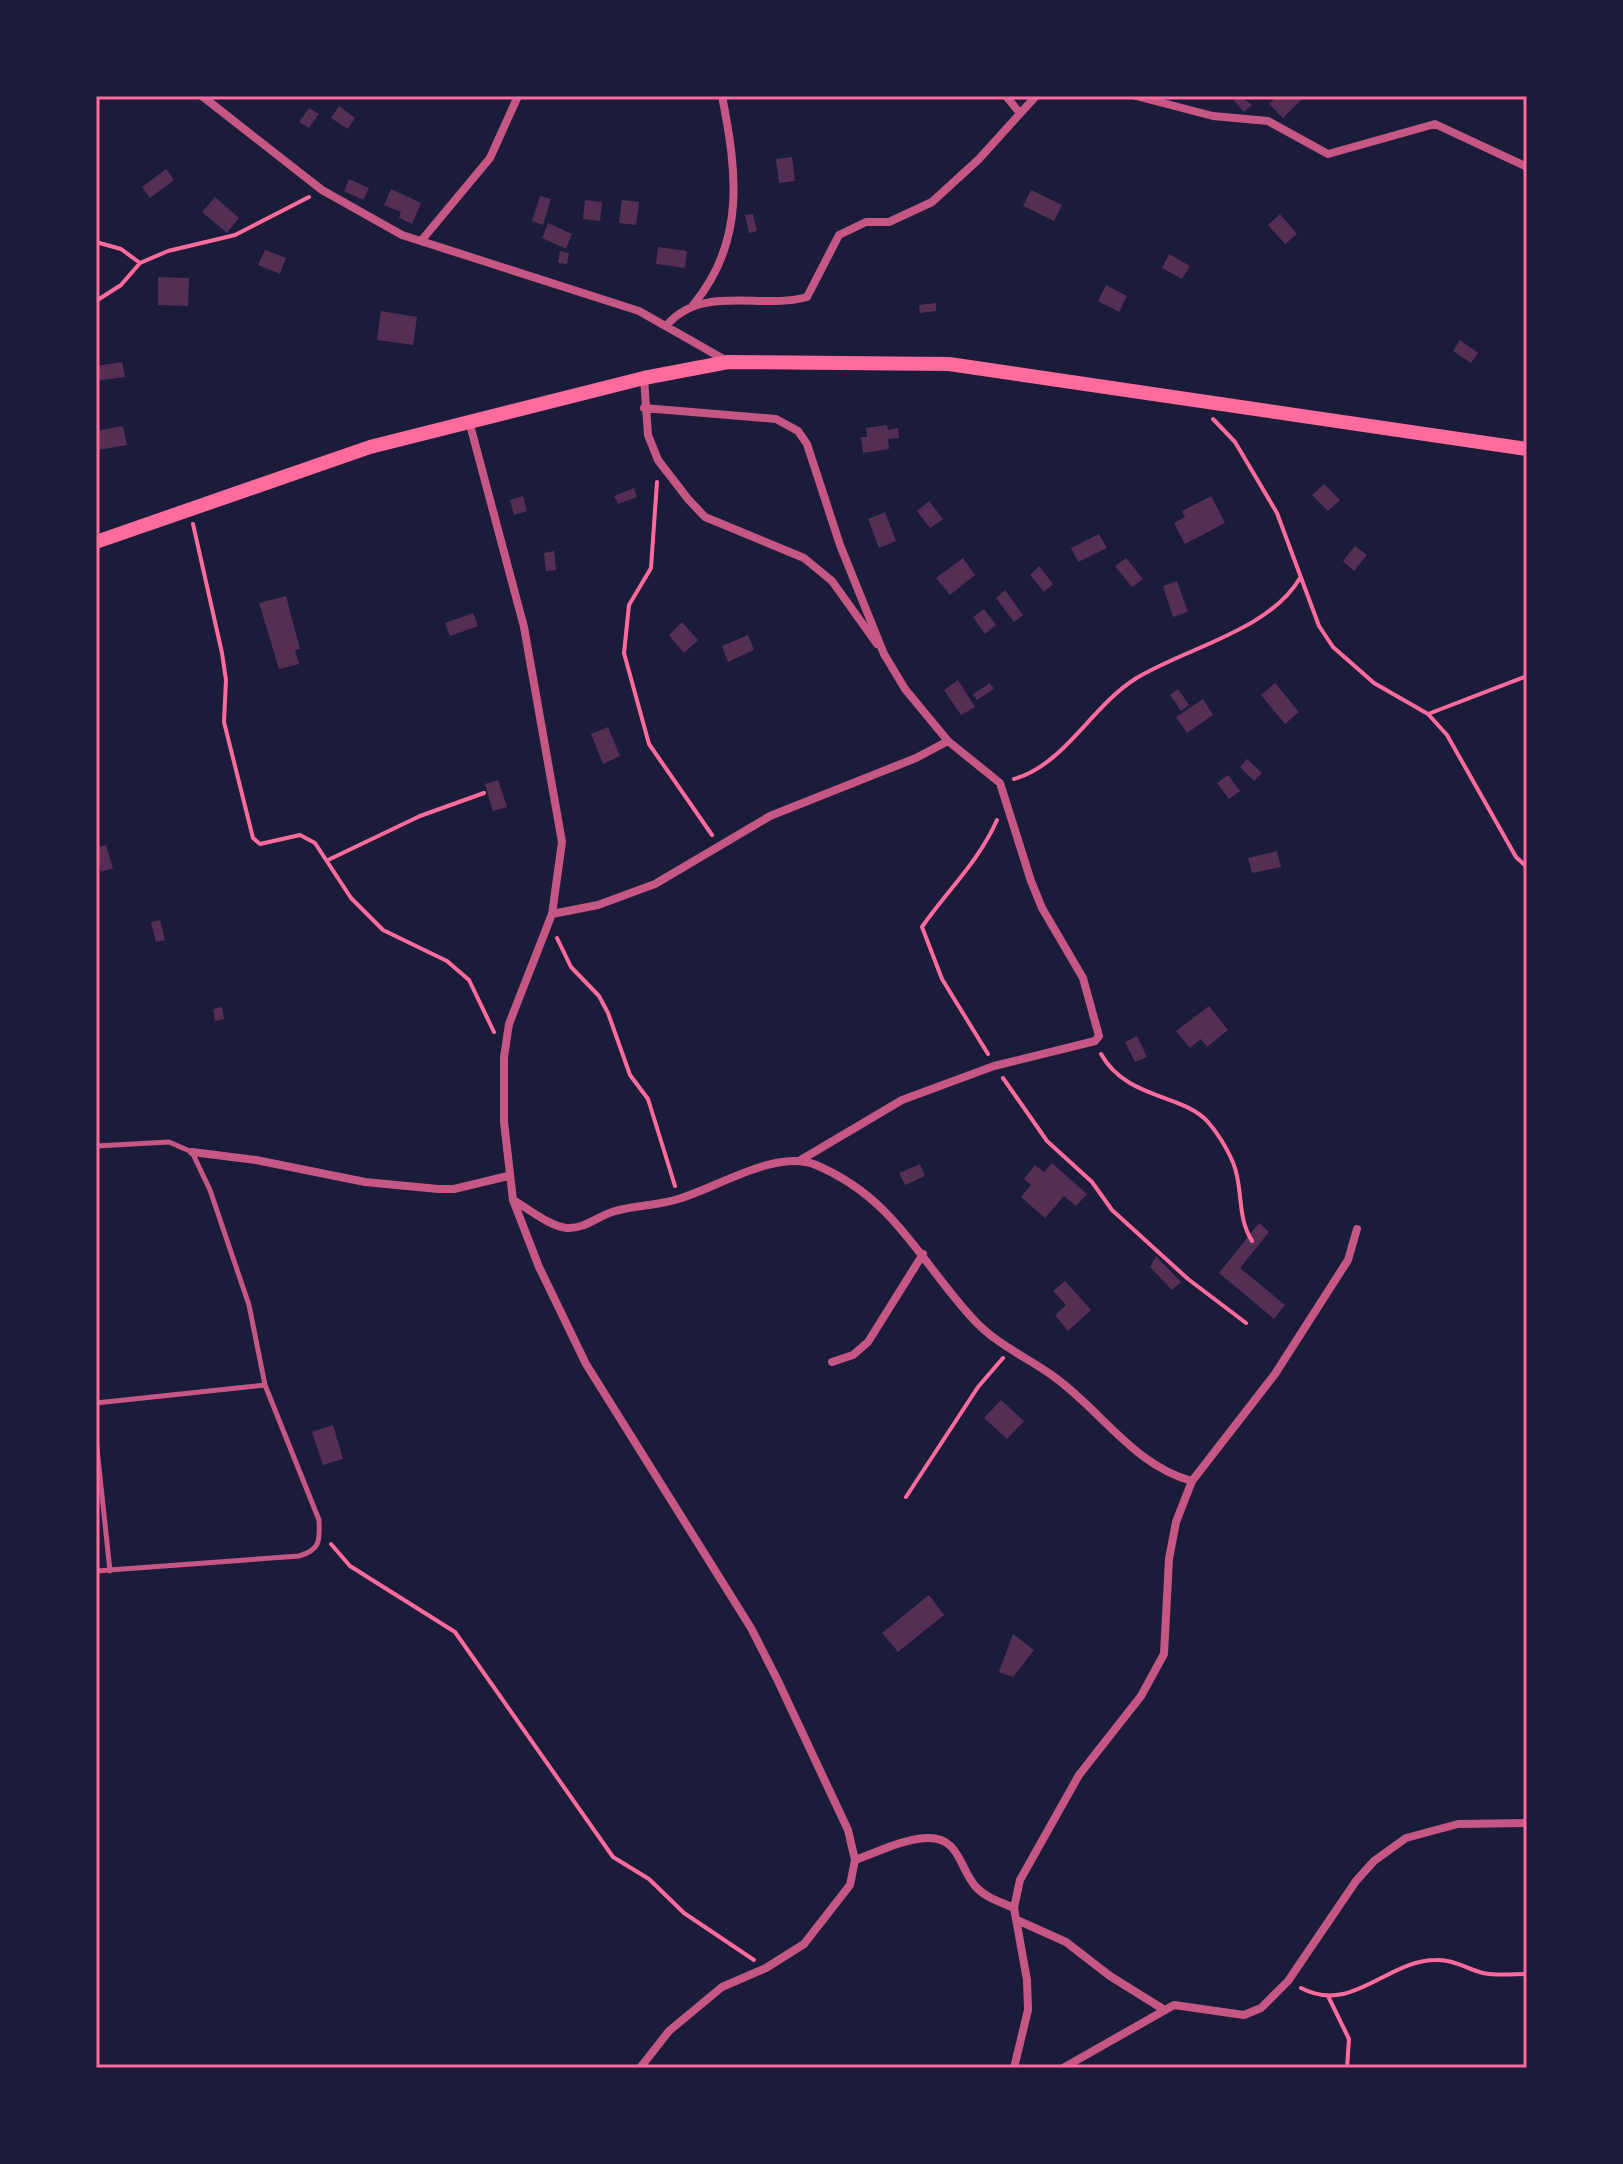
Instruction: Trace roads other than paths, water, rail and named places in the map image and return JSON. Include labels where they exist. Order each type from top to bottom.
[{"type":"main road","points":[[96,542],[370,447],[644,378],[728,362],[949,364],[1527,449]]},
{"type":"street","points":[[202,96],[322,190],[402,235],[639,311],[728,362]]},
{"type":"street","points":[[421,241],[490,158],[518,96]]},
{"type":"street","points":[[692,306],[704,292],[733,228],[735,187],[722,96]]},
{"type":"street","points":[[1006,96],[1019,112]]},
{"type":"street","points":[[667,325],[683,308],[692,306],[740,299],[807,297],[839,235],[866,222],[896,219],[932,202],[979,159],[1036,96]]},
{"type":"street","points":[[1136,96],[1213,116],[1268,121],[1328,154],[1435,124],[1527,167]]},
{"type":"street","points":[[644,378],[648,435],[658,460],[705,517],[804,558],[832,581],[905,689],[948,741],[1000,783],[1042,908],[1083,978],[1099,1024],[1099,1036],[1095,1041],[994,1066],[902,1100],[799,1161]]},
{"type":"street","points":[[644,408],[755,415],[787,422],[798,431],[807,444],[840,545],[884,654]]},
{"type":"street","points":[[469,421],[524,627],[562,842],[550,918],[509,1024],[504,1057],[508,1176],[513,1200],[539,1267],[586,1364],[751,1628],[772,1667],[848,1830],[855,1860],[850,1885],[804,1944],[766,1968],[722,1987],[669,2031],[640,2068]]},
{"type":"street","points":[[550,918],[598,905],[655,884],[770,816],[916,758],[948,741]]},
{"type":"street","points":[[192,1152],[243,1158],[365,1182],[438,1189],[454,1189],[508,1176]]},
{"type":"street","points":[[513,1200],[566,1228],[584,1226],[610,1213],[684,1197],[782,1160],[813,1163],[873,1197],[923,1254],[974,1321],[1009,1351],[1051,1374],[1076,1393],[1130,1448],[1157,1468],[1192,1481]]},
{"type":"street","points":[[1014,2068],[1028,2010],[1027,1980],[1014,1908],[1020,1880],[1079,1775],[1141,1696],[1164,1654],[1169,1559],[1176,1522],[1192,1481],[1275,1374],[1348,1260],[1357,1229]]},
{"type":"street","points":[[832,1362],[853,1355],[868,1342],[923,1254]]},
{"type":"street","points":[[1063,2068],[1163,2009],[1183,2003],[1244,2015],[1261,2008],[1288,1981],[1356,1881],[1374,1861],[1406,1838],[1422,1830],[1458,1824],[1527,1823]]},
{"type":"street","points":[[855,1860],[908,1841],[929,1838],[942,1841],[955,1848],[978,1889],[1014,1908]]},
{"type":"street","points":[[1017,1920],[1066,1942],[1085,1959],[1163,2009]]},
{"type":"lane","points":[[96,1146],[169,1142],[192,1152],[210,1190],[249,1305],[265,1385],[315,1509],[320,1531],[320,1543],[313,1552],[299,1556],[96,1571]]},
{"type":"lane","points":[[96,1403],[265,1385]]},
{"type":"lane","points":[[96,1439],[110,1571]]}]
